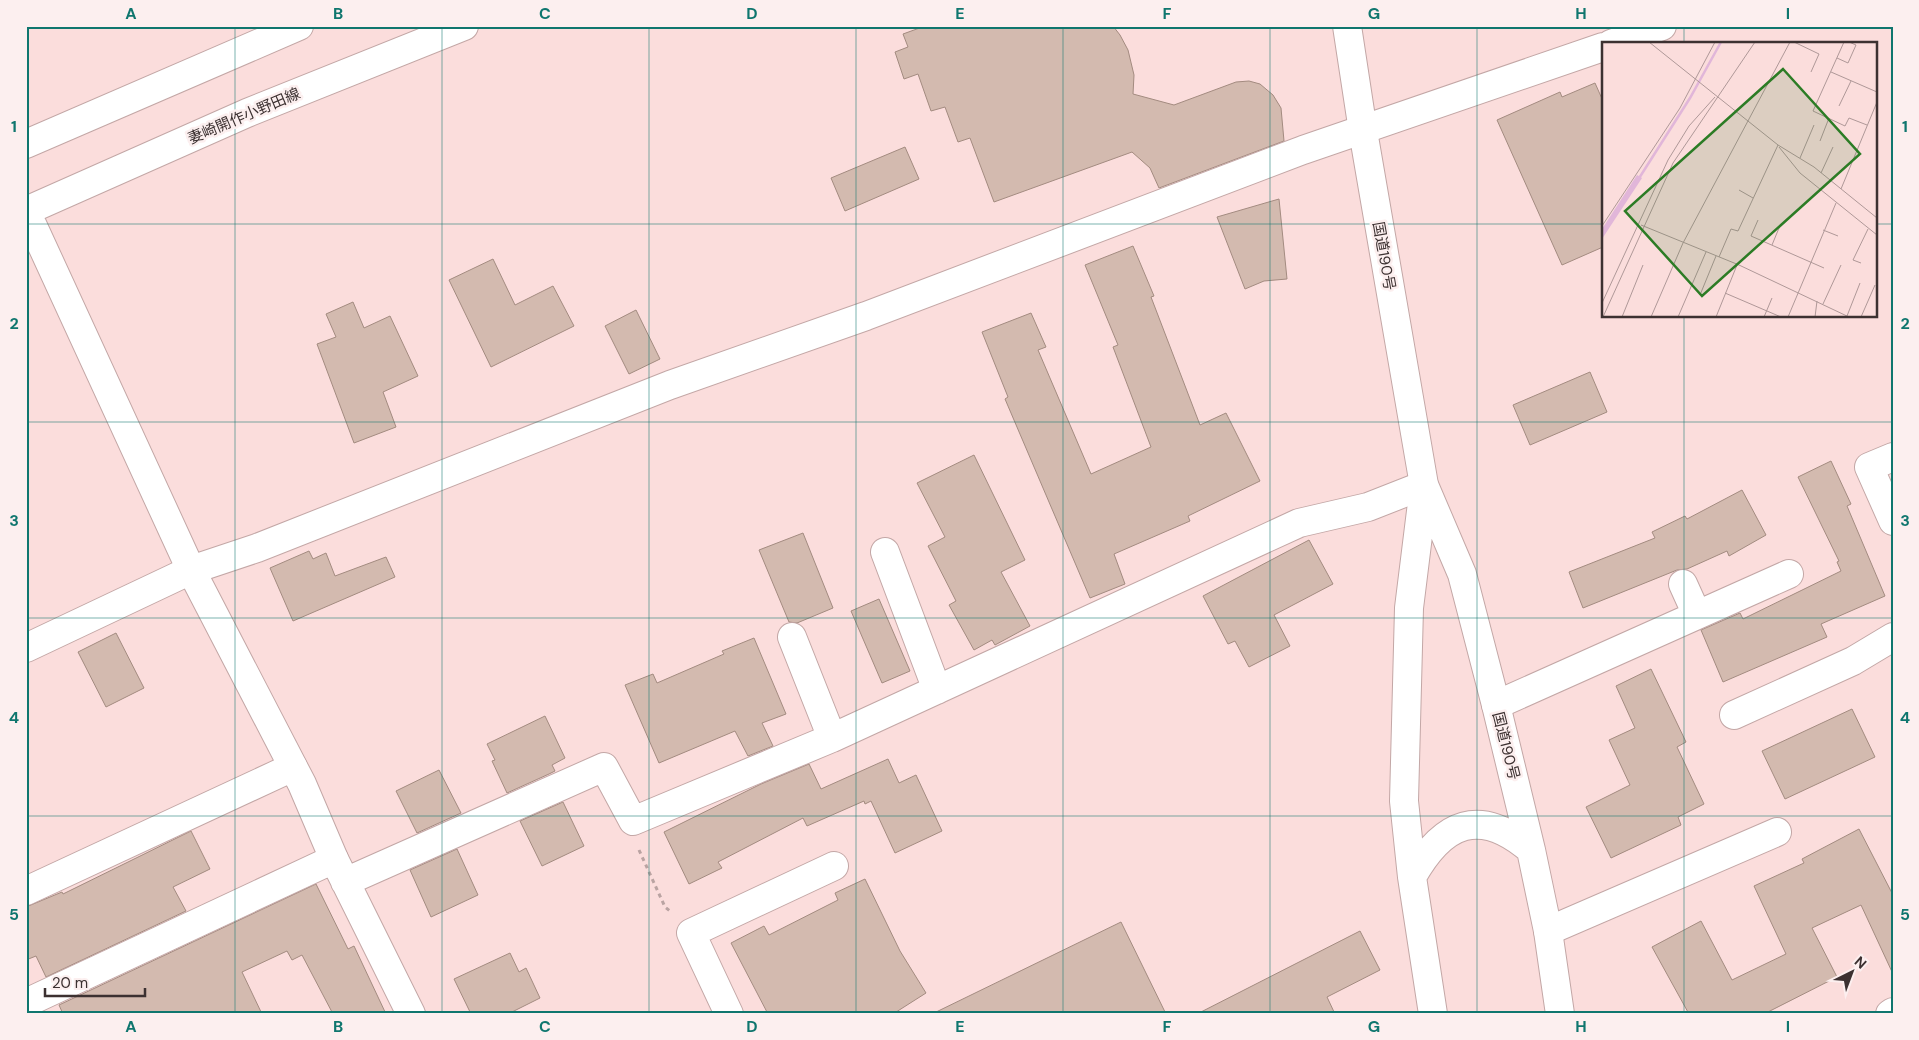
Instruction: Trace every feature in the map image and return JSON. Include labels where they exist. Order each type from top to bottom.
[{"type":"main road","points":[[26,144],[299,26]]},
{"type":"main road","name":"妻崎開作小野田線","points":[[26,211],[247,113],[464,26]]},
{"type":"main road","name":"国道190号","points":[[1347,26],[1362,131],[1424,486],[1462,574],[1496,705],[1531,850],[1548,931],[1560,1014]]},
{"type":"main road","points":[[1618,42],[1662,26]]},
{"type":"main road","points":[[26,648],[191,570],[257,548],[670,385],[866,316],[1303,150],[1602,47]]},
{"type":"main road","points":[[26,211],[191,570],[293,767],[340,870],[412,1014]]},
{"type":"main road","points":[[1893,456],[1869,467],[1893,521]]},
{"type":"main road","points":[[26,1003],[340,870],[604,767],[633,821],[832,738],[1299,522],[1368,506],[1424,486]]},
{"type":"main road","name":"国道190号","points":[[1424,486],[1409,608],[1404,801],[1412,876],[1433,1014]]},
{"type":"main road","points":[[886,552],[937,690]]},
{"type":"main road","points":[[1496,705],[1789,574]]},
{"type":"main road","points":[[1683,584],[1697,616]]},
{"type":"main road","points":[[792,637],[832,738]]},
{"type":"main road","points":[[1734,715],[1853,661],[1893,637]]},
{"type":"main road","points":[[26,891],[293,767]]},
{"type":"main road","points":[[1412,876],[1424,854],[1440,838],[1469,825],[1487,825],[1503,829],[1531,850]]},
{"type":"main road","points":[[1548,931],[1778,832]]},
{"type":"main road","points":[[729,1014],[691,933],[834,866]]},
{"type":"path","points":[[633,821],[632,835],[665,907],[691,933]]},
{"type":"building","points":[[925,26],[1113,26],[1128,50],[1134,75],[1133,94],[1174,105],[1236,82],[1249,81],[1260,84],[1273,95],[1281,108],[1284,141],[1159,188],[1150,168],[1132,152],[994,202],[970,138],[958,142],[945,107],[931,111],[918,74],[904,79],[895,52],[908,47],[903,34]]},
{"type":"building","points":[[1595,83],[1602,99],[1602,247],[1562,265],[1497,120],[1560,92],[1562,97]]},
{"type":"building","points":[[905,147],[919,179],[845,211],[831,178]]},
{"type":"building","points":[[1279,199],[1287,279],[1264,281],[1245,289],[1217,217]]},
{"type":"building","points":[[1133,246],[1154,296],[1151,297],[1200,425],[1226,413],[1260,481],[1188,516],[1190,521],[1114,554],[1125,584],[1090,598],[1005,399],[1008,397],[982,332],[1031,313],[1046,347],[1038,350],[1091,474],[1151,447],[1113,347],[1118,345],[1085,265]]},
{"type":"building","points":[[493,259],[515,305],[553,286],[574,326],[491,367],[449,280]]},
{"type":"building","points":[[353,302],[364,328],[390,316],[418,376],[383,392],[396,427],[354,443],[317,344],[336,337],[326,314]]},
{"type":"building","points":[[636,310],[660,359],[629,374],[605,326]]},
{"type":"building","points":[[1590,372],[1607,412],[1530,445],[1513,405]]},
{"type":"building","points":[[974,455],[1025,560],[1001,572],[1030,626],[995,645],[992,640],[974,650],[949,605],[956,601],[928,546],[945,537],[917,483]]},
{"type":"building","points":[[1831,461],[1851,504],[1847,506],[1885,596],[1821,624],[1827,637],[1723,682],[1701,630],[1740,613],[1743,619],[1841,571],[1837,562],[1839,561],[1798,477]]},
{"type":"building","points":[[1742,490],[1766,535],[1729,556],[1727,551],[1687,569],[1677,570],[1583,608],[1569,572],[1655,538],[1652,532],[1685,516],[1687,519]]},
{"type":"building","points":[[803,533],[833,608],[797,623],[789,622],[759,550]]},
{"type":"building","points":[[1309,540],[1333,584],[1274,615],[1290,646],[1249,667],[1235,641],[1228,644],[1203,596]]},
{"type":"building","points":[[309,551],[313,559],[326,553],[335,576],[386,557],[395,577],[293,621],[270,568]]},
{"type":"building","points":[[879,599],[910,671],[882,683],[851,611]]},
{"type":"building","points":[[116,633],[144,688],[106,707],[78,652]]},
{"type":"building","points":[[754,638],[786,714],[762,723],[773,746],[748,756],[735,731],[659,763],[625,685],[653,674],[657,683],[724,654],[722,651]]},
{"type":"building","points":[[1651,669],[1686,742],[1677,747],[1704,804],[1678,817],[1681,825],[1611,858],[1586,807],[1630,785],[1609,740],[1635,728],[1616,686]]},
{"type":"building","points":[[1852,709],[1875,757],[1785,799],[1762,751]]},
{"type":"building","points":[[545,716],[565,758],[552,765],[555,771],[507,793],[492,761],[495,760],[487,744]]},
{"type":"building","points":[[888,759],[899,783],[916,775],[942,831],[895,853],[871,801],[865,804],[864,801],[807,826],[803,818],[718,862],[722,868],[689,884],[664,832],[761,784],[809,764],[821,789]]},
{"type":"building","points":[[439,770],[461,813],[417,833],[396,791]]},
{"type":"building","points":[[563,802],[584,846],[542,866],[520,821]]},
{"type":"building","points":[[1859,829],[1893,895],[1893,974],[1861,905],[1812,928],[1837,977],[1764,1014],[1689,1014],[1652,947],[1701,921],[1732,980],[1786,954],[1754,886],[1804,863],[1802,859]]},
{"type":"building","points":[[191,831],[210,869],[173,887],[186,911],[46,977],[36,956],[26,960],[26,907],[62,892],[63,894]]},
{"type":"building","points":[[457,849],[478,895],[431,917],[410,870]]},
{"type":"building","points":[[865,879],[900,951],[926,993],[893,1014],[768,1014],[731,943],[764,926],[769,935],[838,900],[835,893]]},
{"type":"building","points":[[316,884],[348,949],[354,946],[386,1014],[333,1014],[302,955],[292,960],[287,951],[242,972],[262,1014],[63,1014],[59,1005]]},
{"type":"building","points":[[1121,922],[1166,1014],[932,1014]]},
{"type":"building","points":[[1360,931],[1380,970],[1327,997],[1335,1014],[1197,1014]]},
{"type":"building","points":[[510,953],[519,972],[526,968],[540,998],[508,1014],[471,1014],[454,979]]}]
